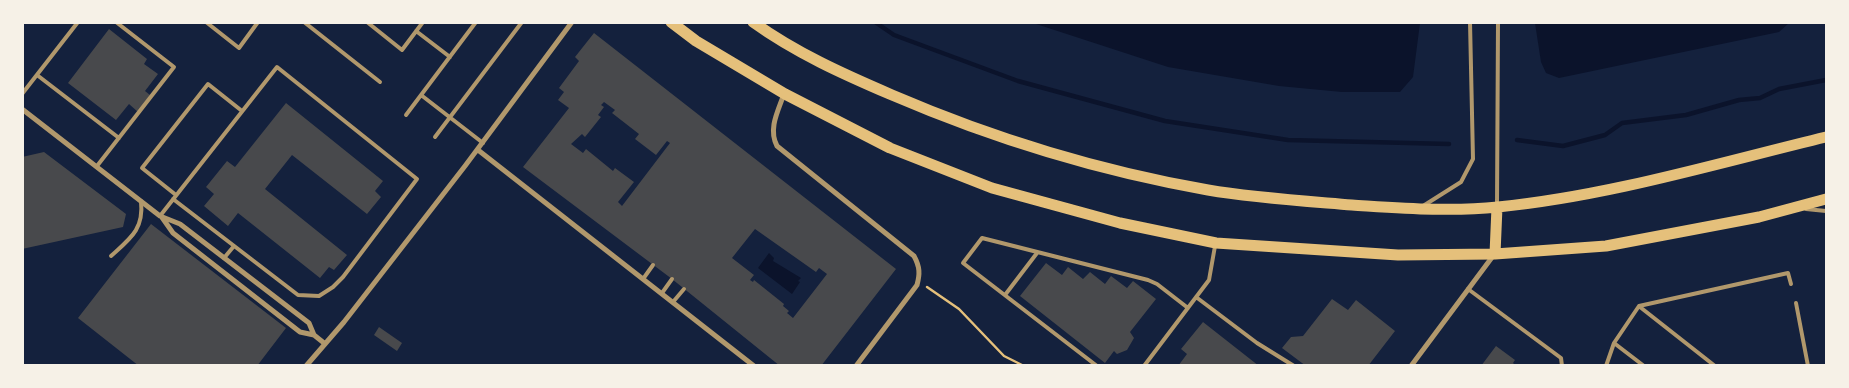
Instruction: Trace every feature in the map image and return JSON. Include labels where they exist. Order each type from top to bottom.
[{"type":"main road","points":[[671,22],[696,41],[785,94],[890,148],[992,188],[1120,223],[1216,243],[1398,255],[1495,254],[1606,246],[1759,217],[1826,199]]},
{"type":"main road","points":[[753,22],[800,53],[920,107],[1005,139],[1123,172],[1209,190],[1292,200],[1418,209],[1497,207],[1600,191],[1826,137]]},
{"type":"main road","points":[[1495,254],[1497,207]]},
{"type":"street","points":[[306,366],[344,322],[478,150],[572,22]]},
{"type":"street","points":[[785,94],[773,126],[773,138],[777,146],[914,256],[919,265],[920,274],[917,285],[856,366]]},
{"type":"street","points":[[22,110],[160,216],[173,234],[217,268],[300,332],[314,335],[324,343]]},
{"type":"street","points":[[478,150],[754,366]]},
{"type":"street","points":[[160,216],[180,224],[309,323],[314,335]]},
{"type":"street","points":[[1411,366],[1495,254]]},
{"type":"street","points":[[217,268],[224,258]]},
{"type":"lane","points":[[22,94],[78,22]]},
{"type":"lane","points":[[97,166],[174,67],[116,22]]},
{"type":"lane","points":[[206,22],[239,48],[258,22]]},
{"type":"lane","points":[[304,22],[380,82]]},
{"type":"lane","points":[[367,22],[402,50],[423,22]]},
{"type":"lane","points":[[406,115],[476,22]]},
{"type":"lane","points":[[435,137],[522,22]]},
{"type":"lane","points":[[1418,209],[1461,182],[1473,159],[1470,22]]},
{"type":"lane","points":[[1497,207],[1498,22]]},
{"type":"lane","points":[[416,31],[450,57]]},
{"type":"lane","points":[[160,216],[277,67],[417,179],[343,277],[319,296],[298,295],[173,200]]},
{"type":"lane","points":[[37,75],[119,138]]},
{"type":"lane","points":[[176,195],[142,168],[208,84],[242,111]]},
{"type":"lane","points":[[421,95],[483,143]]},
{"type":"lane","points":[[111,256],[133,237],[142,216],[141,201]]},
{"type":"lane","points":[[1794,208],[1826,211]]},
{"type":"lane","points":[[1097,366],[963,264],[982,238],[1148,280],[1157,284],[1188,308]]},
{"type":"lane","points":[[1144,366],[1209,280],[1216,243]]},
{"type":"lane","points":[[224,258],[234,246]]},
{"type":"lane","points":[[1005,295],[1038,253]]},
{"type":"lane","points":[[643,279],[653,265]]},
{"type":"lane","points":[[1606,366],[1614,343],[1640,306],[1788,273],[1791,284]]},
{"type":"lane","points":[[662,293],[672,279]]},
{"type":"lane","points":[[674,302],[684,289]]},
{"type":"lane","points":[[1468,289],[1560,358],[1562,366]]},
{"type":"lane","points":[[1196,297],[1257,344],[1292,364]]},
{"type":"lane","points":[[1796,303],[1808,366]]},
{"type":"lane","points":[[1640,306],[1715,366]]},
{"type":"lane","points":[[1614,343],[1644,366]]},
{"type":"path","points":[[927,286],[960,309],[1004,356],[1024,366]]},
{"type":"water","points":[[1535,22],[1789,23],[1779,32],[1559,78],[1546,73],[1541,62]]},
{"type":"water","points":[[1033,23],[1420,23],[1413,77],[1400,92],[1342,92],[1279,86],[1168,67]]},
{"type":"water","points":[[769,253],[774,258],[773,261],[801,278],[792,294],[758,268]]},
{"type":"building","points":[[109,29],[147,59],[144,64],[158,74],[145,91],[150,95],[138,112],[129,104],[116,120],[68,83]]},
{"type":"building","points":[[594,33],[896,269],[821,366],[780,366],[672,279],[523,167],[569,108],[558,100],[564,92],[559,88],[579,61],[575,57]],"holes":[[[604,102],[615,110],[612,113],[639,134],[635,139],[656,155],[667,141],[670,143],[622,206],[618,202],[634,182],[615,168],[613,171],[586,149],[583,153],[571,144],[582,134],[585,137],[601,117],[598,115],[604,107],[601,105]],[[755,229],[816,272],[819,268],[827,274],[793,318],[787,313],[789,311],[783,306],[784,304],[754,280],[753,282],[750,280],[754,275],[732,258]]]},
{"type":"building","points":[[286,103],[383,181],[375,191],[381,197],[367,214],[292,155],[265,189],[347,255],[334,270],[329,267],[320,278],[238,213],[228,226],[204,206],[214,194],[206,187],[227,161],[235,167]]},
{"type":"building","points":[[44,152],[126,214],[123,227],[22,249],[22,157]]},
{"type":"building","points":[[151,224],[286,328],[257,366],[139,366],[78,318]]},
{"type":"building","points":[[1046,263],[1062,275],[1068,267],[1083,279],[1090,272],[1105,284],[1111,276],[1127,288],[1133,281],[1156,299],[1130,332],[1134,338],[1127,350],[1117,354],[1114,351],[1105,363],[1020,296]]},
{"type":"building","points":[[1332,299],[1348,310],[1356,300],[1395,331],[1368,366],[1306,366],[1282,348],[1291,337],[1303,336]]},
{"type":"building","points":[[1203,322],[1259,366],[1178,366],[1187,354],[1181,349]]},
{"type":"building","points":[[379,327],[402,343],[397,351],[374,335]]},
{"type":"building","points":[[1496,346],[1515,360],[1513,363],[1516,366],[1481,366]]},
{"type":"waterway","points":[[875,22],[894,35],[1018,81],[1165,121],[1288,140],[1449,144]]},
{"type":"waterway","points":[[1517,140],[1563,146],[1605,135],[1622,123],[1686,115],[1739,100],[1760,98],[1779,89],[1826,80]]}]
